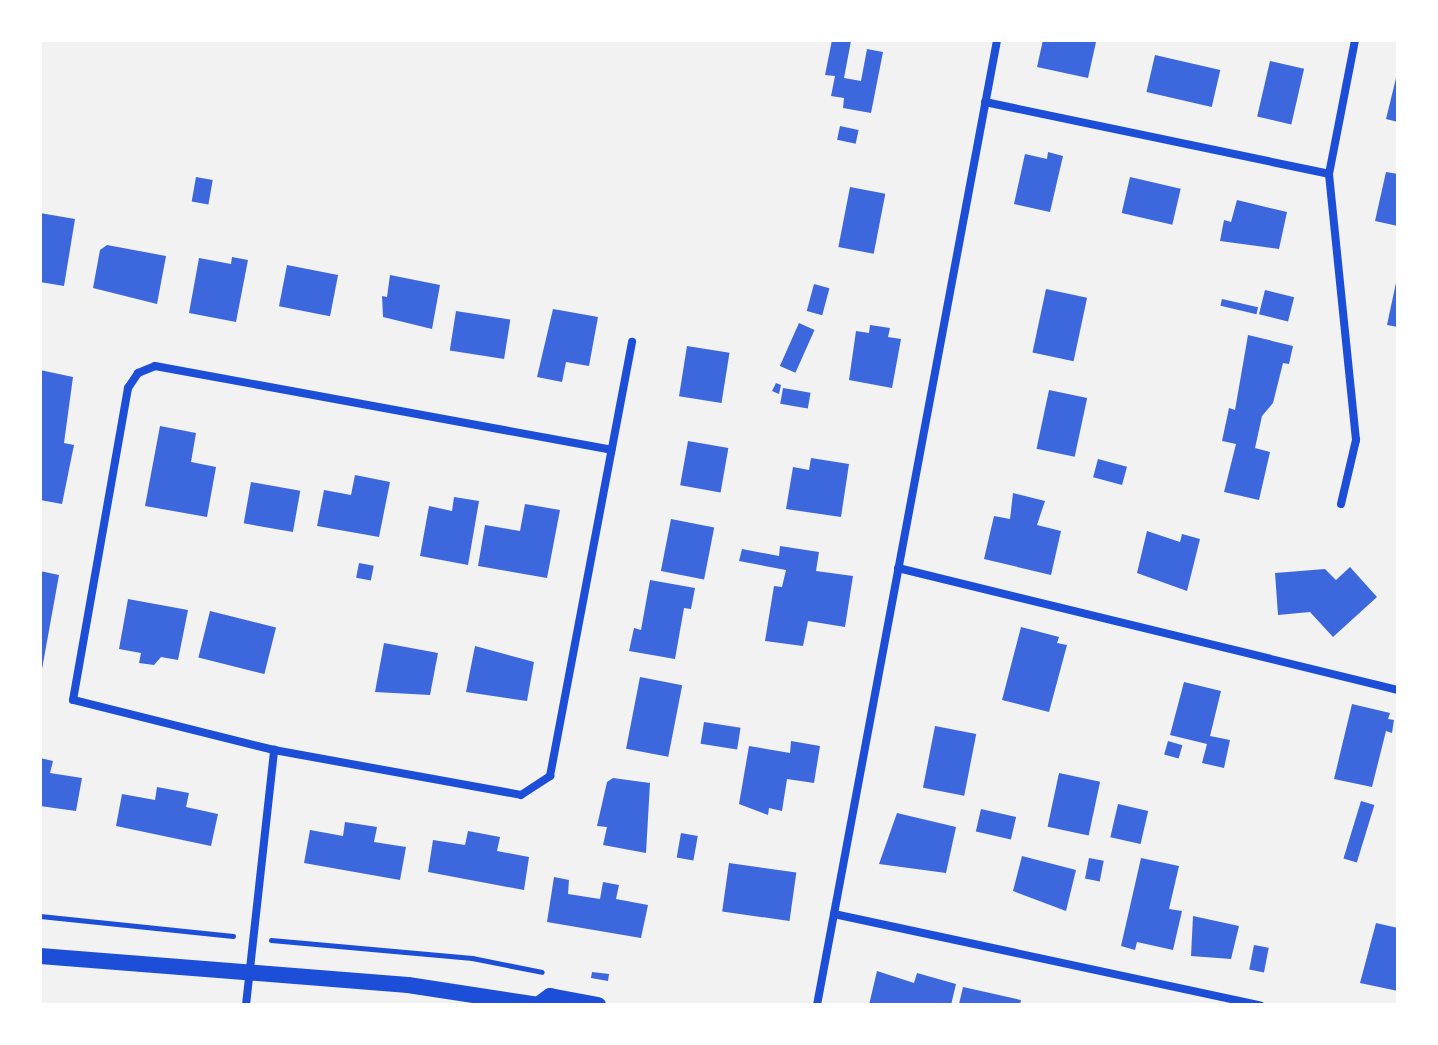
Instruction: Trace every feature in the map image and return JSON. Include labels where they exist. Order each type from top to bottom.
[{"type":"main road","points":[[40,956],[250,970],[503,1002],[538,1005],[550,996],[598,1005]]},
{"type":"street","points":[[817,1005],[997,40]]},
{"type":"street","points":[[1341,504],[1356,440],[1329,174],[1355,40]]},
{"type":"street","points":[[985,102],[1329,174]]},
{"type":"street","points":[[611,450],[155,366],[138,373],[128,388],[73,700],[274,750],[521,795],[550,776],[632,342]]},
{"type":"street","points":[[898,568],[1398,690]]},
{"type":"street","points":[[246,1005],[274,750]]},
{"type":"street","points":[[834,914],[1260,1005]]},
{"type":"path","points":[[40,916],[472,958],[557,976]]},
{"type":"building","points":[[832,40],[851,41],[844,78],[861,81],[867,49],[883,52],[871,113],[843,108],[844,98],[831,96],[835,76],[825,75]]},
{"type":"building","points":[[1043,40],[1096,42],[1088,78],[1037,67]]},
{"type":"building","points":[[1155,55],[1220,70],[1212,107],[1146,92]]},
{"type":"building","points":[[1270,61],[1304,69],[1291,124],[1257,117]]},
{"type":"building","points":[[1398,70],[1398,122],[1386,119]]},
{"type":"building","points":[[840,126],[859,130],[856,144],[837,140]]},
{"type":"building","points":[[1048,152],[1063,156],[1050,212],[1014,204],[1025,154],[1047,159]]},
{"type":"building","points":[[1386,172],[1398,174],[1398,226],[1375,221]]},
{"type":"building","points":[[196,177],[213,180],[208,205],[192,202]]},
{"type":"building","points":[[1130,177],[1181,189],[1172,225],[1122,213]]},
{"type":"building","points":[[850,187],[885,194],[874,254],[838,247]]},
{"type":"building","points":[[1237,200],[1287,212],[1279,249],[1220,241],[1224,220],[1231,222]]},
{"type":"building","points":[[40,213],[75,219],[64,286],[40,282]]},
{"type":"building","points":[[107,245],[166,256],[157,304],[93,288],[100,250]]},
{"type":"building","points":[[232,257],[248,260],[236,322],[189,313],[199,258],[231,264]]},
{"type":"building","points":[[287,265],[338,275],[330,316],[279,306]]},
{"type":"building","points":[[390,275],[440,285],[432,329],[383,317],[382,296],[387,297]]},
{"type":"building","points":[[1398,279],[1398,327],[1387,325]]},
{"type":"building","points":[[814,284],[829,288],[822,315],[807,311]]},
{"type":"building","points":[[1046,289],[1087,298],[1074,361],[1032,353]]},
{"type":"building","points":[[1265,290],[1294,297],[1288,322],[1259,314]]},
{"type":"building","points":[[1222,299],[1258,307],[1256,314],[1220,306]]},
{"type":"building","points":[[553,309],[598,317],[589,366],[566,362],[562,382],[537,377]]},
{"type":"building","points":[[456,311],[510,320],[504,359],[450,351]]},
{"type":"building","points":[[799,323],[815,330],[795,373],[780,366]]},
{"type":"building","points":[[870,325],[890,328],[888,337],[901,339],[892,388],[849,380],[856,331],[869,333]]},
{"type":"building","points":[[1248,335],[1293,346],[1289,364],[1283,363],[1273,403],[1262,416],[1255,448],[1270,452],[1259,500],[1224,492],[1236,444],[1222,441],[1229,408],[1235,410]]},
{"type":"building","points":[[687,346],[729,353],[721,403],[679,396]]},
{"type":"building","points":[[40,370],[73,377],[64,443],[74,445],[62,504],[40,500]]},
{"type":"building","points":[[776,383],[781,385],[779,394],[772,391]]},
{"type":"building","points":[[783,388],[811,393],[808,409],[780,404]]},
{"type":"building","points":[[1049,390],[1087,398],[1075,457],[1037,449]]},
{"type":"building","points":[[160,426],[196,433],[191,462],[216,467],[207,517],[145,506]]},
{"type":"building","points":[[688,441],[728,448],[721,492],[680,485]]},
{"type":"building","points":[[811,458],[849,464],[841,517],[786,509],[793,467],[809,470]]},
{"type":"building","points":[[1098,459],[1127,467],[1122,485],[1093,477]]},
{"type":"building","points":[[355,475],[390,482],[379,537],[317,526],[324,490],[351,495]]},
{"type":"building","points":[[251,482],[300,491],[293,532],[244,523]]},
{"type":"building","points":[[1013,493],[1045,501],[1037,525],[1061,531],[1051,575],[984,559],[994,516],[1010,519]]},
{"type":"building","points":[[454,497],[479,501],[468,565],[420,556],[429,506],[452,511]]},
{"type":"building","points":[[525,504],[560,510],[547,578],[478,566],[485,525],[520,531]]},
{"type":"building","points":[[671,519],[714,527],[704,579],[661,571]]},
{"type":"building","points":[[1147,531],[1180,542],[1182,534],[1200,539],[1187,591],[1137,573]]},
{"type":"building","points":[[780,546],[819,552],[816,571],[853,576],[845,627],[808,621],[803,646],[765,641],[774,586],[782,587],[786,570],[739,561],[742,549],[779,556]]},
{"type":"building","points":[[359,563],[374,566],[371,581],[356,578]]},
{"type":"building","points":[[1350,567],[1377,597],[1333,637],[1310,612],[1278,615],[1275,573],[1325,569],[1336,580]]},
{"type":"building","points":[[40,571],[59,575],[42,669],[40,669]]},
{"type":"building","points":[[650,580],[695,588],[691,609],[684,608],[675,659],[629,651],[634,628],[641,630]]},
{"type":"building","points":[[128,599],[188,610],[178,660],[161,657],[154,665],[139,663],[141,653],[119,649]]},
{"type":"building","points":[[210,611],[276,627],[264,674],[198,658]]},
{"type":"building","points":[[1021,627],[1059,637],[1057,643],[1067,645],[1049,712],[1002,700]]},
{"type":"building","points":[[384,643],[438,653],[430,695],[375,692]]},
{"type":"building","points":[[475,646],[534,662],[527,701],[466,692]]},
{"type":"building","points":[[640,677],[682,685],[668,757],[626,749]]},
{"type":"building","points":[[1184,682],[1221,691],[1210,736],[1230,740],[1224,768],[1202,763],[1207,744],[1170,735]]},
{"type":"building","points":[[1352,704],[1390,713],[1388,719],[1394,720],[1392,733],[1386,731],[1372,787],[1334,779]]},
{"type":"building","points":[[704,722],[741,728],[737,750],[701,744]]},
{"type":"building","points":[[935,726],[976,734],[964,796],[923,788]]},
{"type":"building","points":[[791,741],[820,746],[814,783],[787,779],[782,811],[769,808],[768,815],[739,804],[749,746],[790,753]]},
{"type":"building","points":[[1168,741],[1182,745],[1179,759],[1164,754]]},
{"type":"building","points":[[40,758],[53,761],[50,773],[82,778],[76,811],[40,806]]},
{"type":"building","points":[[1059,773],[1100,782],[1089,836],[1048,827]]},
{"type":"building","points":[[613,778],[650,783],[646,853],[603,845],[607,827],[597,826],[607,782]]},
{"type":"building","points":[[157,787],[189,793],[186,807],[218,814],[211,846],[116,826],[122,794],[155,800]]},
{"type":"building","points":[[1361,801],[1374,805],[1357,862],[1343,858]]},
{"type":"building","points":[[1118,804],[1148,811],[1141,844],[1110,837]]},
{"type":"building","points":[[981,809],[1016,817],[1011,840],[976,831]]},
{"type":"building","points":[[897,813],[956,827],[946,873],[879,864]]},
{"type":"building","points":[[345,822],[377,827],[374,842],[406,847],[400,880],[304,863],[310,830],[343,836]]},
{"type":"building","points":[[468,831],[500,837],[497,851],[529,857],[524,890],[428,872],[433,840],[465,845]]},
{"type":"building","points":[[681,833],[698,836],[693,861],[677,858]]},
{"type":"building","points":[[1022,856],[1076,870],[1066,911],[1013,891]]},
{"type":"building","points":[[1089,858],[1104,861],[1100,881],[1085,879]]},
{"type":"building","points":[[1141,858],[1179,866],[1169,909],[1182,911],[1173,950],[1137,942],[1135,950],[1121,946]]},
{"type":"building","points":[[729,863],[796,872],[790,921],[722,912]]},
{"type":"building","points":[[554,877],[569,880],[568,894],[600,899],[603,882],[619,885],[616,899],[648,905],[641,938],[547,922]]},
{"type":"building","points":[[1193,916],[1239,926],[1231,959],[1191,956]]},
{"type":"building","points":[[1376,923],[1398,928],[1398,991],[1360,983]]},
{"type":"building","points":[[1254,945],[1269,948],[1264,972],[1249,970]]},
{"type":"building","points":[[877,971],[914,983],[917,973],[956,984],[951,1005],[869,1005]]},
{"type":"building","points":[[592,972],[609,974],[608,981],[591,978]]},
{"type":"building","points":[[963,987],[1021,1000],[1020,1005],[959,1004]]}]
